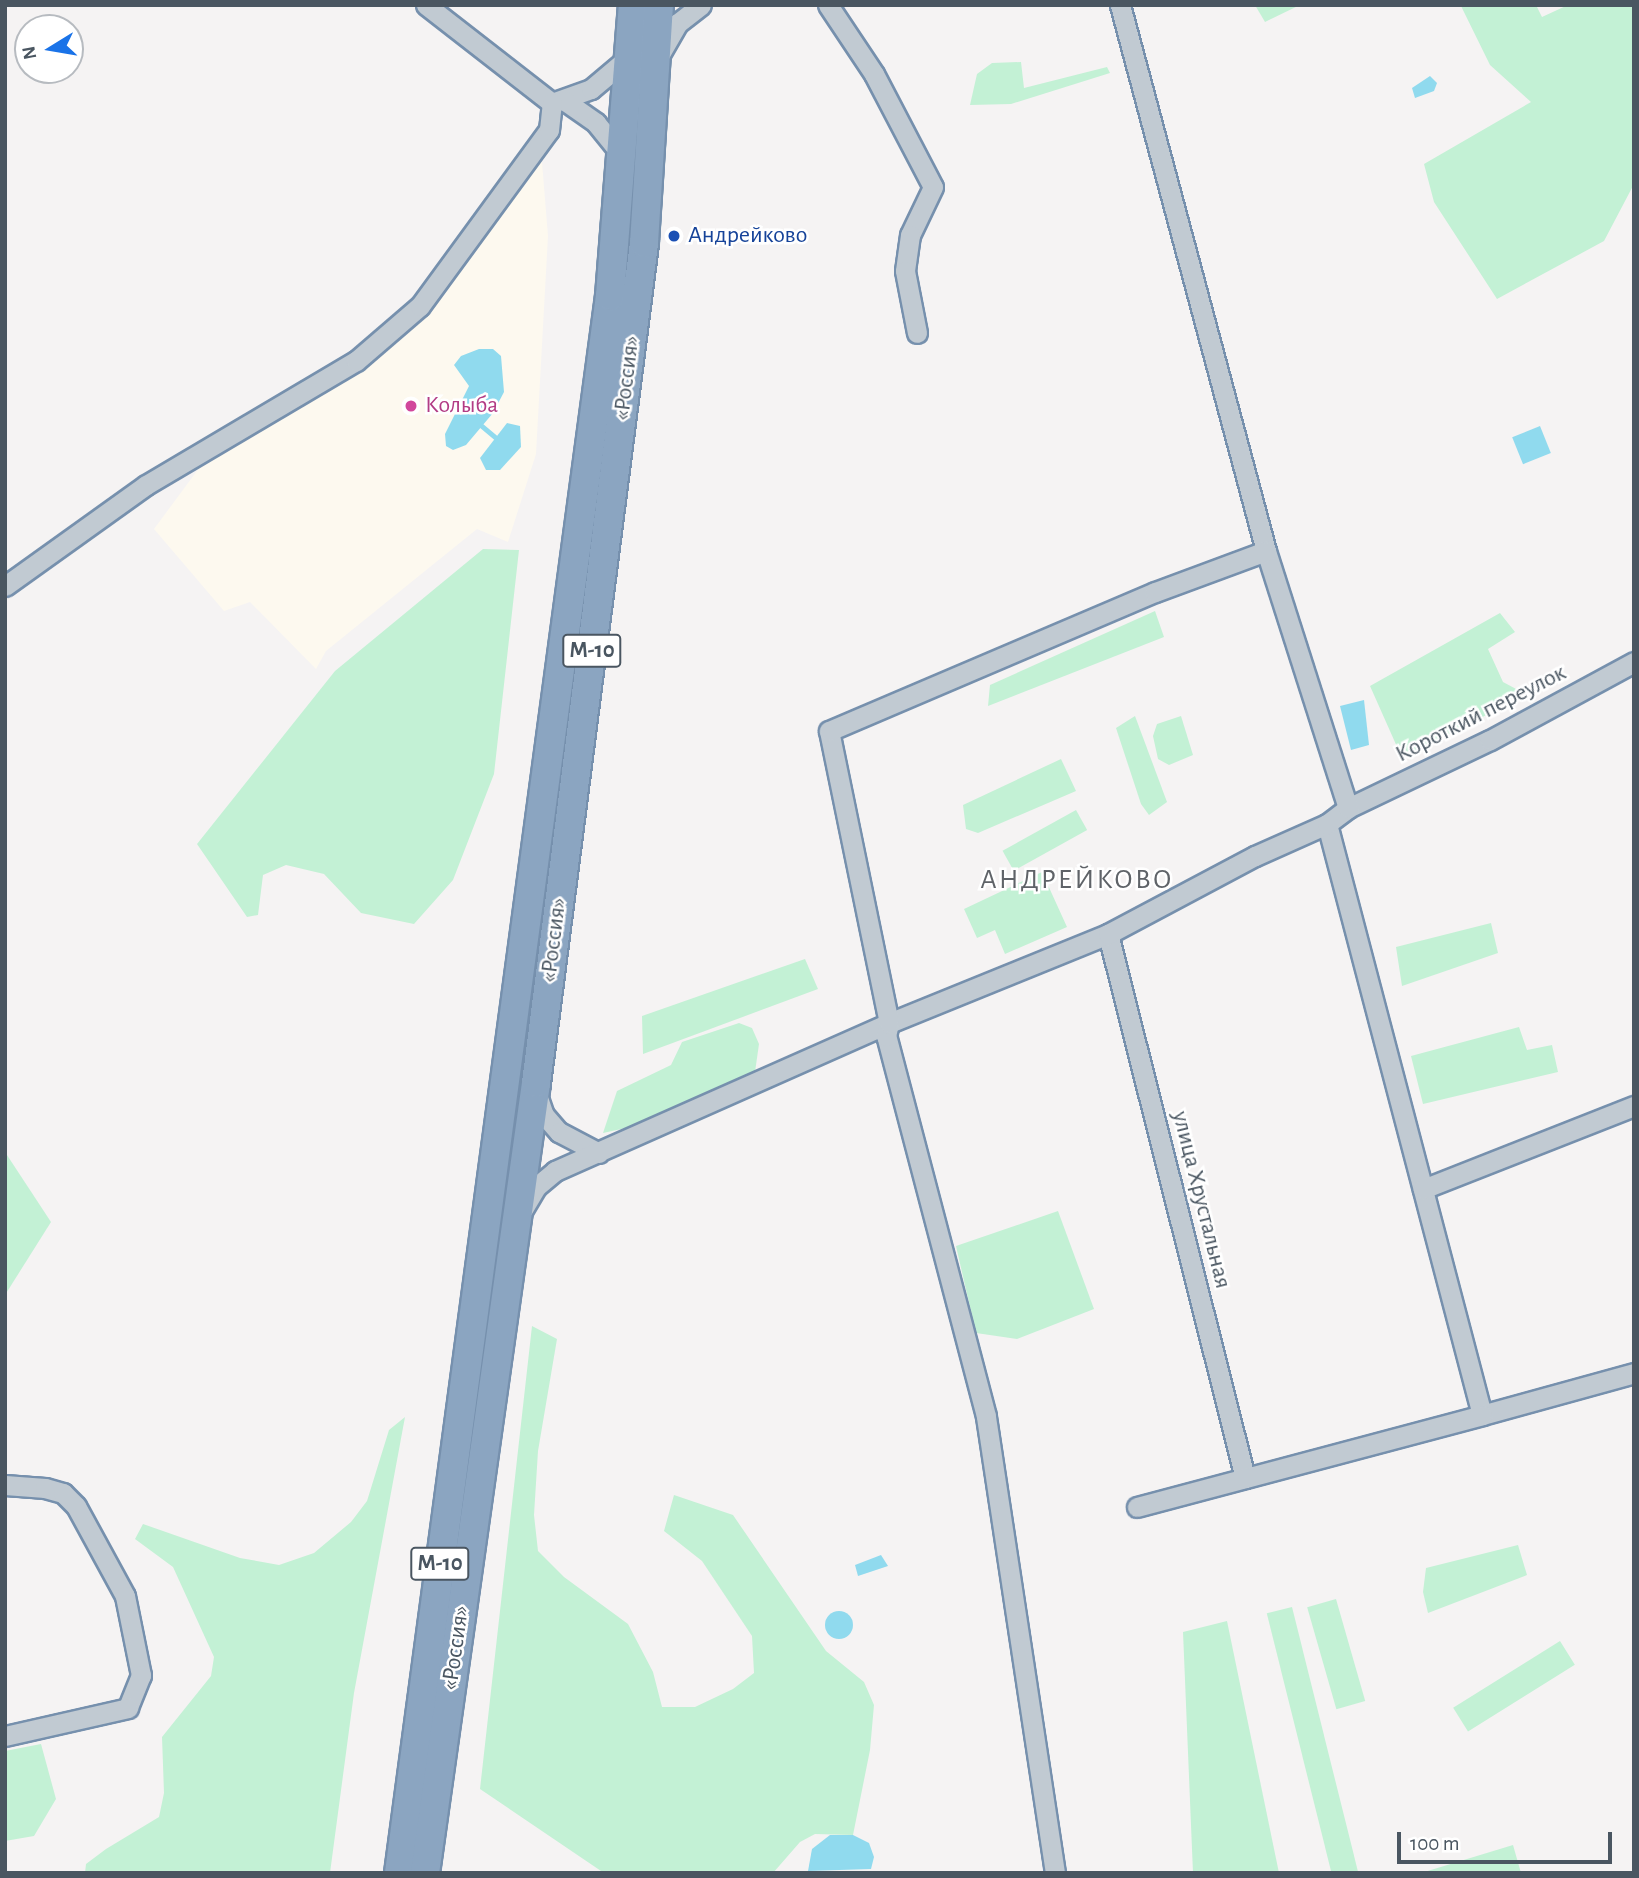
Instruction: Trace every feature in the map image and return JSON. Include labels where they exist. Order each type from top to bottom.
[{"type":"highway","points":[[610,296],[606,240],[622,5]]},
{"type":"highway","name":"«Россия»","points":[[399,1873],[610,296],[633,5]]},
{"type":"highway","name":"«Россия»","points":[[425,1873],[536,1083],[644,243],[659,5]]},
{"type":"street","points":[[426,5],[559,102],[596,123],[614,145]]},
{"type":"street","points":[[656,72],[668,36],[701,5]]},
{"type":"street","points":[[828,5],[874,74],[933,187],[910,235],[905,271],[918,333]]},
{"type":"street","points":[[1120,5],[1266,551],[1348,808]]},
{"type":"street","points":[[5,586],[146,485],[356,361],[420,306],[549,130],[559,102],[599,84],[620,65]]},
{"type":"street","points":[[1055,1873],[986,1416],[886,1036],[889,1023],[829,731],[1155,592],[1266,551]]},
{"type":"street","name":"Короткий переулок","points":[[514,1229],[545,1177],[889,1023],[1108,934],[1255,856],[1327,824],[1348,808],[1490,740],[1634,662]]},
{"type":"street","points":[[1327,824],[1482,1415]]},
{"type":"street","name":"улица Хрустальная","points":[[1108,934],[1245,1478]]},
{"type":"street","points":[[536,1083],[539,1105],[550,1125],[577,1145],[598,1153]]},
{"type":"street","points":[[1423,1189],[1634,1107]]},
{"type":"street","points":[[1138,1507],[1634,1373]]},
{"type":"street","points":[[5,1485],[63,1493],[88,1522],[114,1572],[134,1625],[141,1675],[135,1700],[120,1711],[5,1736]]},
{"type":"shaded area","name":"Колыба","points":[[535,143],[542,162],[548,236],[536,454],[508,542],[477,529],[326,651],[316,669],[250,602],[224,611],[154,529],[211,452],[356,361],[413,303]]},
{"type":"green space","points":[[1255,5],[1300,5],[1265,22]]},
{"type":"green space","points":[[1536,5],[1542,17],[1568,5],[1634,5],[1634,184],[1604,241],[1497,299],[1434,202],[1424,164],[1531,102],[1490,65],[1461,6]]},
{"type":"green space","points":[[1021,62],[1024,88],[1107,67],[1110,73],[1011,104],[970,105],[977,74],[992,63]]},
{"type":"green space","points":[[483,549],[519,550],[494,774],[453,880],[414,924],[361,913],[324,874],[286,865],[263,875],[258,915],[247,917],[197,844],[335,671]]},
{"type":"green space","points":[[1155,611],[1164,637],[988,706],[990,685]]},
{"type":"green space","points":[[1500,613],[1515,632],[1488,649],[1503,682],[1518,690],[1506,705],[1402,758],[1370,686]]},
{"type":"green space","points":[[1135,716],[1167,802],[1149,815],[1141,804],[1116,728]]},
{"type":"green space","points":[[1181,716],[1193,755],[1169,765],[1158,759],[1153,736],[1157,724]]},
{"type":"green space","points":[[1061,759],[1076,791],[978,833],[966,829],[963,805]]},
{"type":"green space","points":[[1076,810],[1087,830],[1014,871],[1003,851]]},
{"type":"green space","points":[[1042,872],[1067,927],[1005,954],[995,930],[977,938],[964,909]]},
{"type":"green space","points":[[1491,923],[1498,953],[1402,986],[1396,947]]},
{"type":"green space","points":[[805,959],[818,989],[643,1054],[642,1016]]},
{"type":"green space","points":[[739,1023],[752,1028],[759,1044],[755,1072],[626,1128],[603,1133],[617,1091],[671,1065],[682,1042]]},
{"type":"green space","points":[[1519,1027],[1527,1050],[1552,1045],[1558,1072],[1423,1104],[1411,1056]]},
{"type":"green space","points":[[5,1152],[51,1222],[5,1295]]},
{"type":"green space","points":[[1058,1211],[1094,1309],[1017,1339],[976,1333],[956,1246]]},
{"type":"green space","points":[[532,1326],[557,1339],[538,1451],[534,1515],[538,1551],[564,1577],[628,1624],[653,1672],[662,1707],[695,1707],[733,1689],[754,1673],[752,1636],[702,1561],[664,1531],[674,1495],[733,1515],[826,1651],[864,1682],[874,1705],[870,1750],[853,1835],[815,1834],[800,1842],[773,1873],[604,1873],[480,1789]]},
{"type":"green space","points":[[405,1417],[354,1693],[330,1873],[85,1873],[86,1864],[159,1817],[164,1793],[162,1737],[211,1676],[214,1657],[173,1567],[135,1539],[143,1524],[240,1558],[279,1565],[314,1553],[351,1522],[367,1501],[389,1430]]},
{"type":"green space","points":[[1518,1545],[1527,1575],[1428,1613],[1423,1592],[1426,1568]]},
{"type":"green space","points":[[1336,1599],[1365,1701],[1336,1709],[1307,1607]]},
{"type":"green space","points":[[1292,1607],[1358,1873],[1332,1873],[1267,1613]]},
{"type":"green space","points":[[1227,1621],[1279,1873],[1193,1873],[1183,1632]]},
{"type":"green space","points":[[1560,1641],[1575,1665],[1468,1732],[1453,1708]]},
{"type":"green space","points":[[41,1744],[56,1799],[34,1836],[5,1841],[5,1751]]},
{"type":"green space","points":[[1513,1845],[1521,1873],[1421,1873]]},
{"type":"water","points":[[1430,76],[1437,83],[1434,91],[1415,98],[1412,88]]},
{"type":"water","points":[[479,349],[493,349],[501,356],[504,392],[493,413],[466,445],[453,450],[446,446],[445,434],[469,386],[454,365],[461,356]]},
{"type":"water","points":[[507,423],[520,426],[521,447],[500,470],[486,470],[480,458]]},
{"type":"water","points":[[1540,426],[1551,453],[1523,464],[1512,437]]},
{"type":"water","points":[[1364,700],[1369,745],[1351,750],[1340,706]]},
{"type":"water","points":[[881,1555],[888,1566],[858,1576],[855,1565]]},
{"type":"water","points":[[839,1611],[849,1615],[853,1625],[849,1635],[839,1639],[829,1635],[825,1625],[829,1615]]},
{"type":"water","points":[[830,1835],[853,1835],[869,1843],[874,1857],[871,1869],[808,1871],[812,1849]]},
{"type":"waterway","points":[[482,426],[495,437]]},
{"type":"place","name":"Андрейково","points":[[674,236]]},
{"type":"place","name":"Колыба","points":[[411,406]]},
{"type":"district","name":"АНДРЕЙКОВО","points":[[1077,880]]}]
